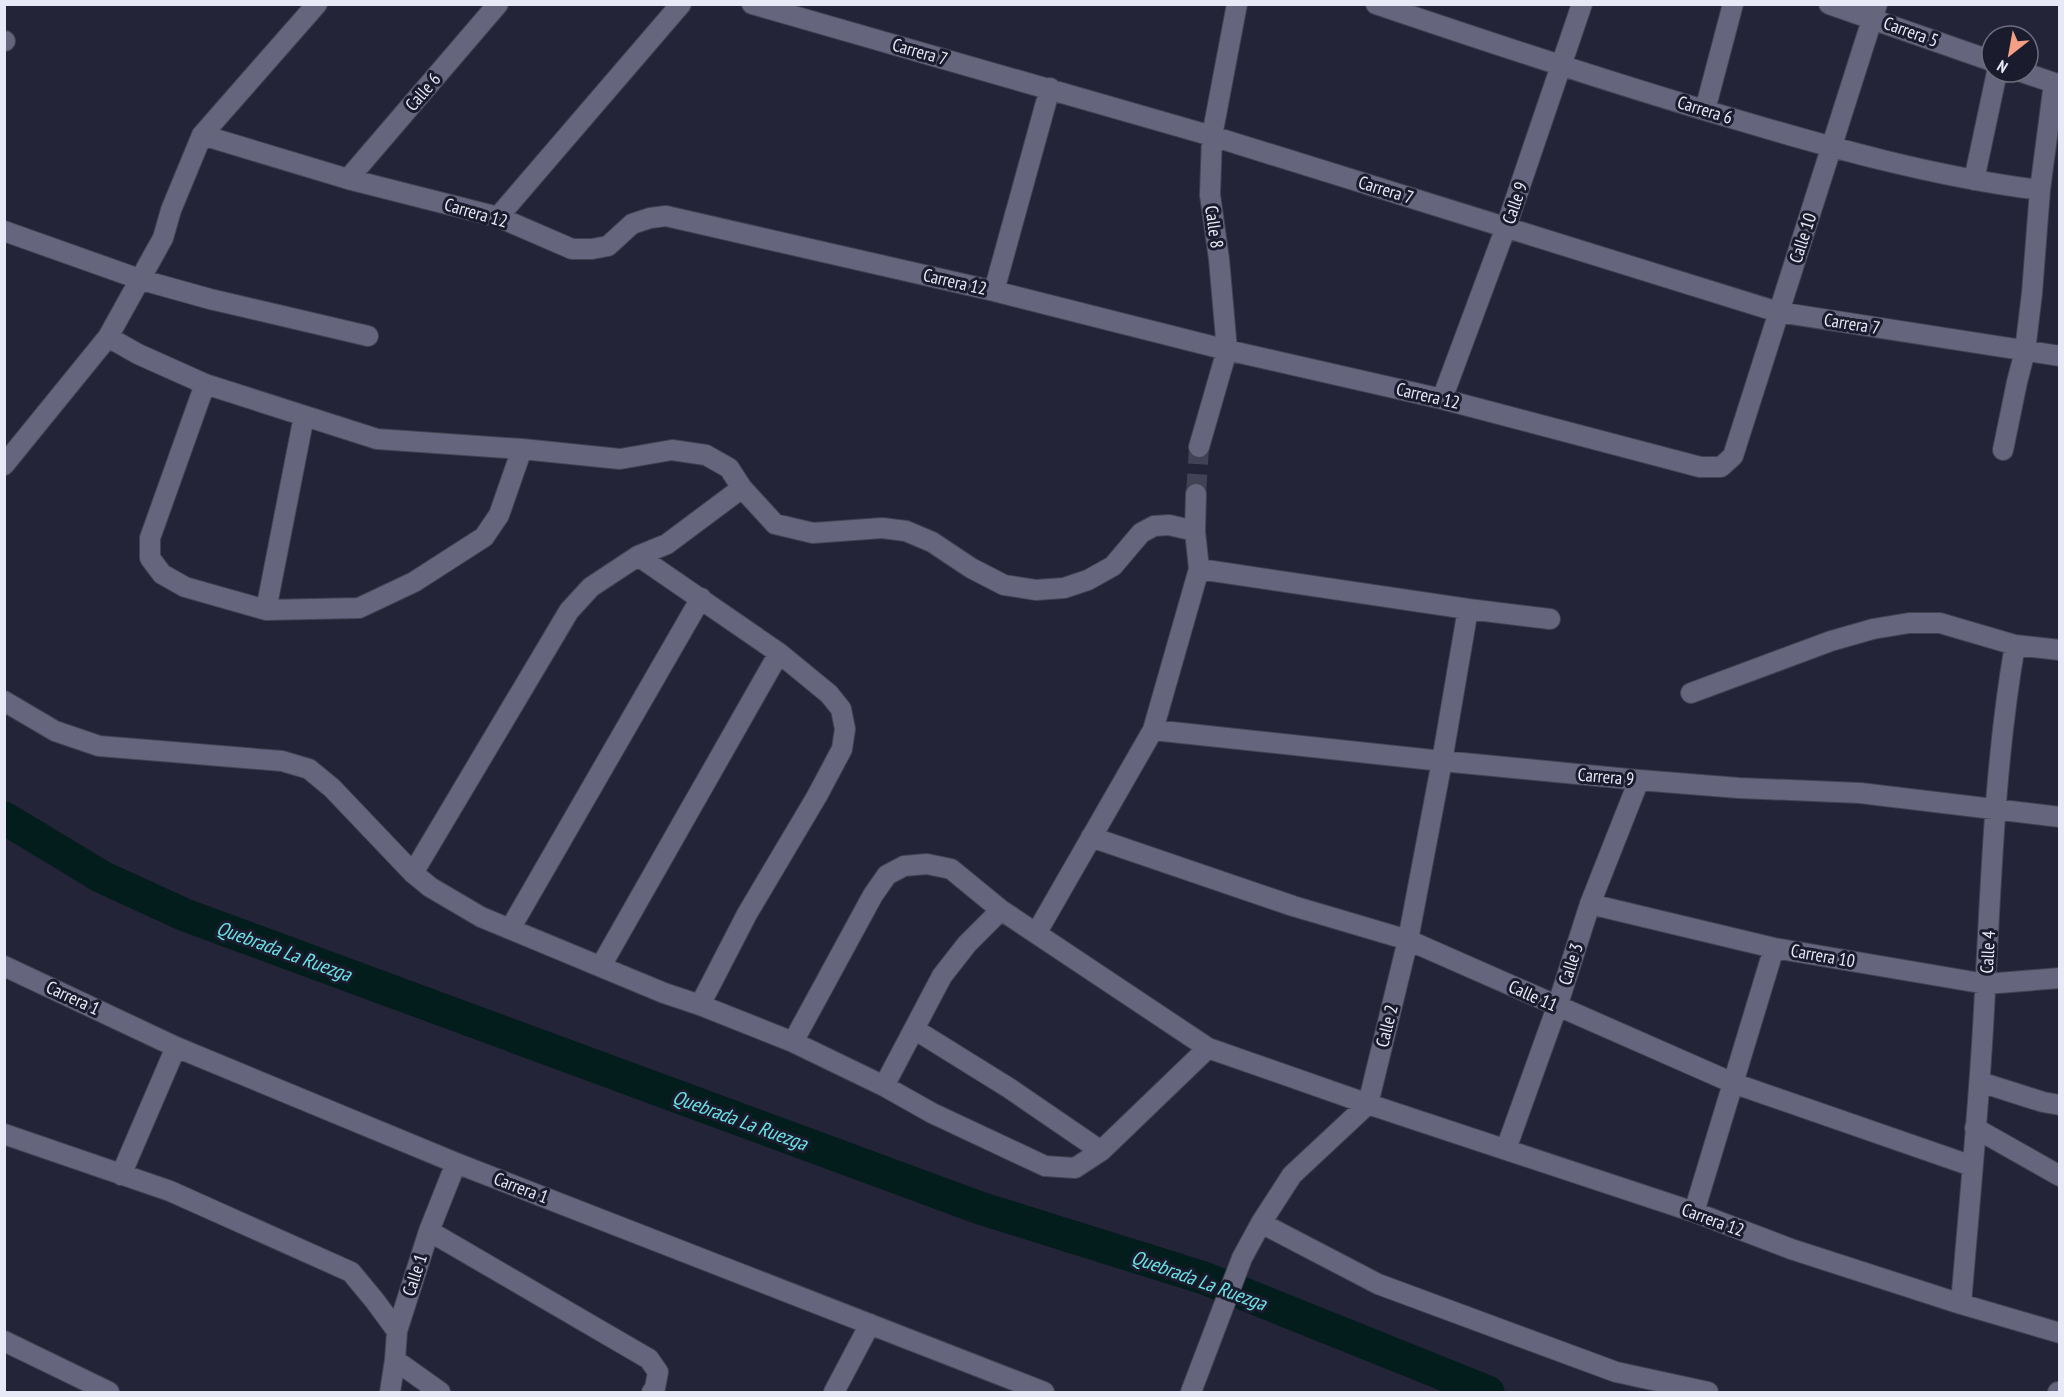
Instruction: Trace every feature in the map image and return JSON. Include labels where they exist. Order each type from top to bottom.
[{"type":"street","points":[[4,465],[108,337],[142,280],[163,237],[171,210],[202,135],[317,4]]},
{"type":"street","name":"Calle 6","points":[[348,179],[498,4]]},
{"type":"street","points":[[498,217],[681,4]]},
{"type":"street","name":"Carrera 7","points":[[752,4],[1212,136],[1778,312],[2025,351]]},
{"type":"street","name":"Calle 8","points":[[1199,447],[1227,350],[1219,259],[1210,195],[1212,136],[1237,4]]},
{"type":"street","name":"Carrera 6","points":[[1376,4],[1561,66],[1832,148],[1974,180],[2040,190]]},
{"type":"street","name":"Calle 9","points":[[1442,399],[1506,227],[1582,4]]},
{"type":"street","points":[[1705,110],[1733,4]]},
{"type":"street","name":"Carrera 5","points":[[1829,4],[1875,11],[1980,56]]},
{"type":"street","name":"Calle 10","points":[[1720,467],[1733,456],[1875,11]]},
{"type":"street","points":[[2003,450],[2025,351],[2040,190],[2057,85],[2040,79]]},
{"type":"street","points":[[1974,180],[1994,84]]},
{"type":"street","points":[[994,291],[1050,88]]},
{"type":"street","name":"Carrera 12","points":[[202,135],[348,179],[498,217],[572,249],[608,246],[632,224],[666,216],[994,291],[1227,350],[1442,399],[1700,467],[1720,467]]},
{"type":"street","points":[[4,231],[142,280],[210,299],[368,336]]},
{"type":"street","points":[[108,337],[138,354],[205,384],[378,439],[522,449],[620,459],[672,450],[706,455],[729,468],[742,488],[775,524],[813,533],[882,528],[906,531],[932,542],[971,568],[1004,585],[1036,590],[1064,588],[1088,580],[1113,566],[1141,532],[1154,526],[1169,525],[1195,531]]},
{"type":"street","points":[[2025,351],[2060,356]]},
{"type":"street","points":[[205,384],[150,538],[150,558],[162,574],[184,587],[266,610],[359,608],[414,582],[484,537],[499,515],[522,449]]},
{"type":"street","points":[[266,610],[304,416]]},
{"type":"street","points":[[412,873],[569,611],[591,587],[638,556],[667,544],[742,488]]},
{"type":"street","points":[[1037,932],[1153,729],[1199,569],[1195,531],[1196,494]]},
{"type":"street","points":[[638,556],[779,653],[829,694],[841,709],[845,729],[842,748],[817,796],[747,914],[700,1005]]},
{"type":"street","points":[[1199,569],[1550,619]]},
{"type":"street","points":[[510,928],[701,598]]},
{"type":"street","name":"Calle 2","points":[[1368,1104],[1408,940],[1468,609]]},
{"type":"street","points":[[1691,693],[1831,641],[1873,629],[1900,625],[1940,623],[2015,645],[2060,650]]},
{"type":"street","name":"Calle 4","points":[[1961,1304],[1980,1082],[2004,705],[2015,645]]},
{"type":"street","points":[[601,966],[779,653]]},
{"type":"street","points":[[4,701],[55,731],[99,746],[282,761],[309,769],[332,788],[412,873],[430,887],[481,917],[663,993],[700,1005],[793,1042],[884,1086],[932,1113],[1045,1166],[1075,1168],[1101,1151],[1208,1048]]},
{"type":"street","name":"Carrera 9","points":[[1153,729],[1639,780],[1738,788],[1860,793],[2060,817]]},
{"type":"street","name":"Calle 3","points":[[1506,1149],[1557,1007],[1590,904],[1639,780]]},
{"type":"street","name":"Calle 11","points":[[1091,837],[1293,906],[1408,940],[1733,1083],[1972,1166]]},
{"type":"street","name":"Carrera 12","points":[[793,1042],[873,895],[886,876],[904,866],[927,864],[951,869],[1001,910],[1208,1048],[1368,1104],[1694,1212],[1791,1249],[1961,1304],[2060,1333]]},
{"type":"street","name":"Carrera 10","points":[[1590,904],[1774,948],[1986,984],[2060,978]]},
{"type":"street","points":[[884,1086],[942,976],[967,944],[1001,910]]},
{"type":"street","points":[[1694,1212],[1774,948]]},
{"type":"street","name":"Carrera 1","points":[[4,966],[176,1047],[456,1163],[1044,1392]]},
{"type":"street","points":[[914,1029],[1009,1088],[1101,1151]]},
{"type":"street","points":[[121,1175],[176,1047]]},
{"type":"street","points":[[1980,1082],[2043,1102],[2060,1105]]},
{"type":"street","points":[[1191,1392],[1242,1258],[1261,1223],[1292,1175],[1368,1104]]},
{"type":"street","points":[[1975,1128],[2060,1176]]},
{"type":"street","points":[[4,1134],[170,1191],[351,1272],[397,1331]]},
{"type":"street","name":"Calle 1","points":[[390,1392],[397,1331],[429,1231],[456,1163]]},
{"type":"street","points":[[1261,1223],[1378,1284],[1616,1372],[1708,1392]]},
{"type":"street","points":[[429,1231],[649,1359],[658,1372],[652,1392]]},
{"type":"street","points":[[834,1392],[870,1324]]},
{"type":"street","points":[[4,1341],[109,1392]]},
{"type":"street","points":[[395,1360],[440,1392]]},
{"type":"waterway","name":"Quebrada La Ruezga","points":[[4,818],[102,877],[185,915],[980,1208],[1204,1278],[1488,1392]]},
{"type":"tunnel","points":[[1196,494],[1199,447]]}]
